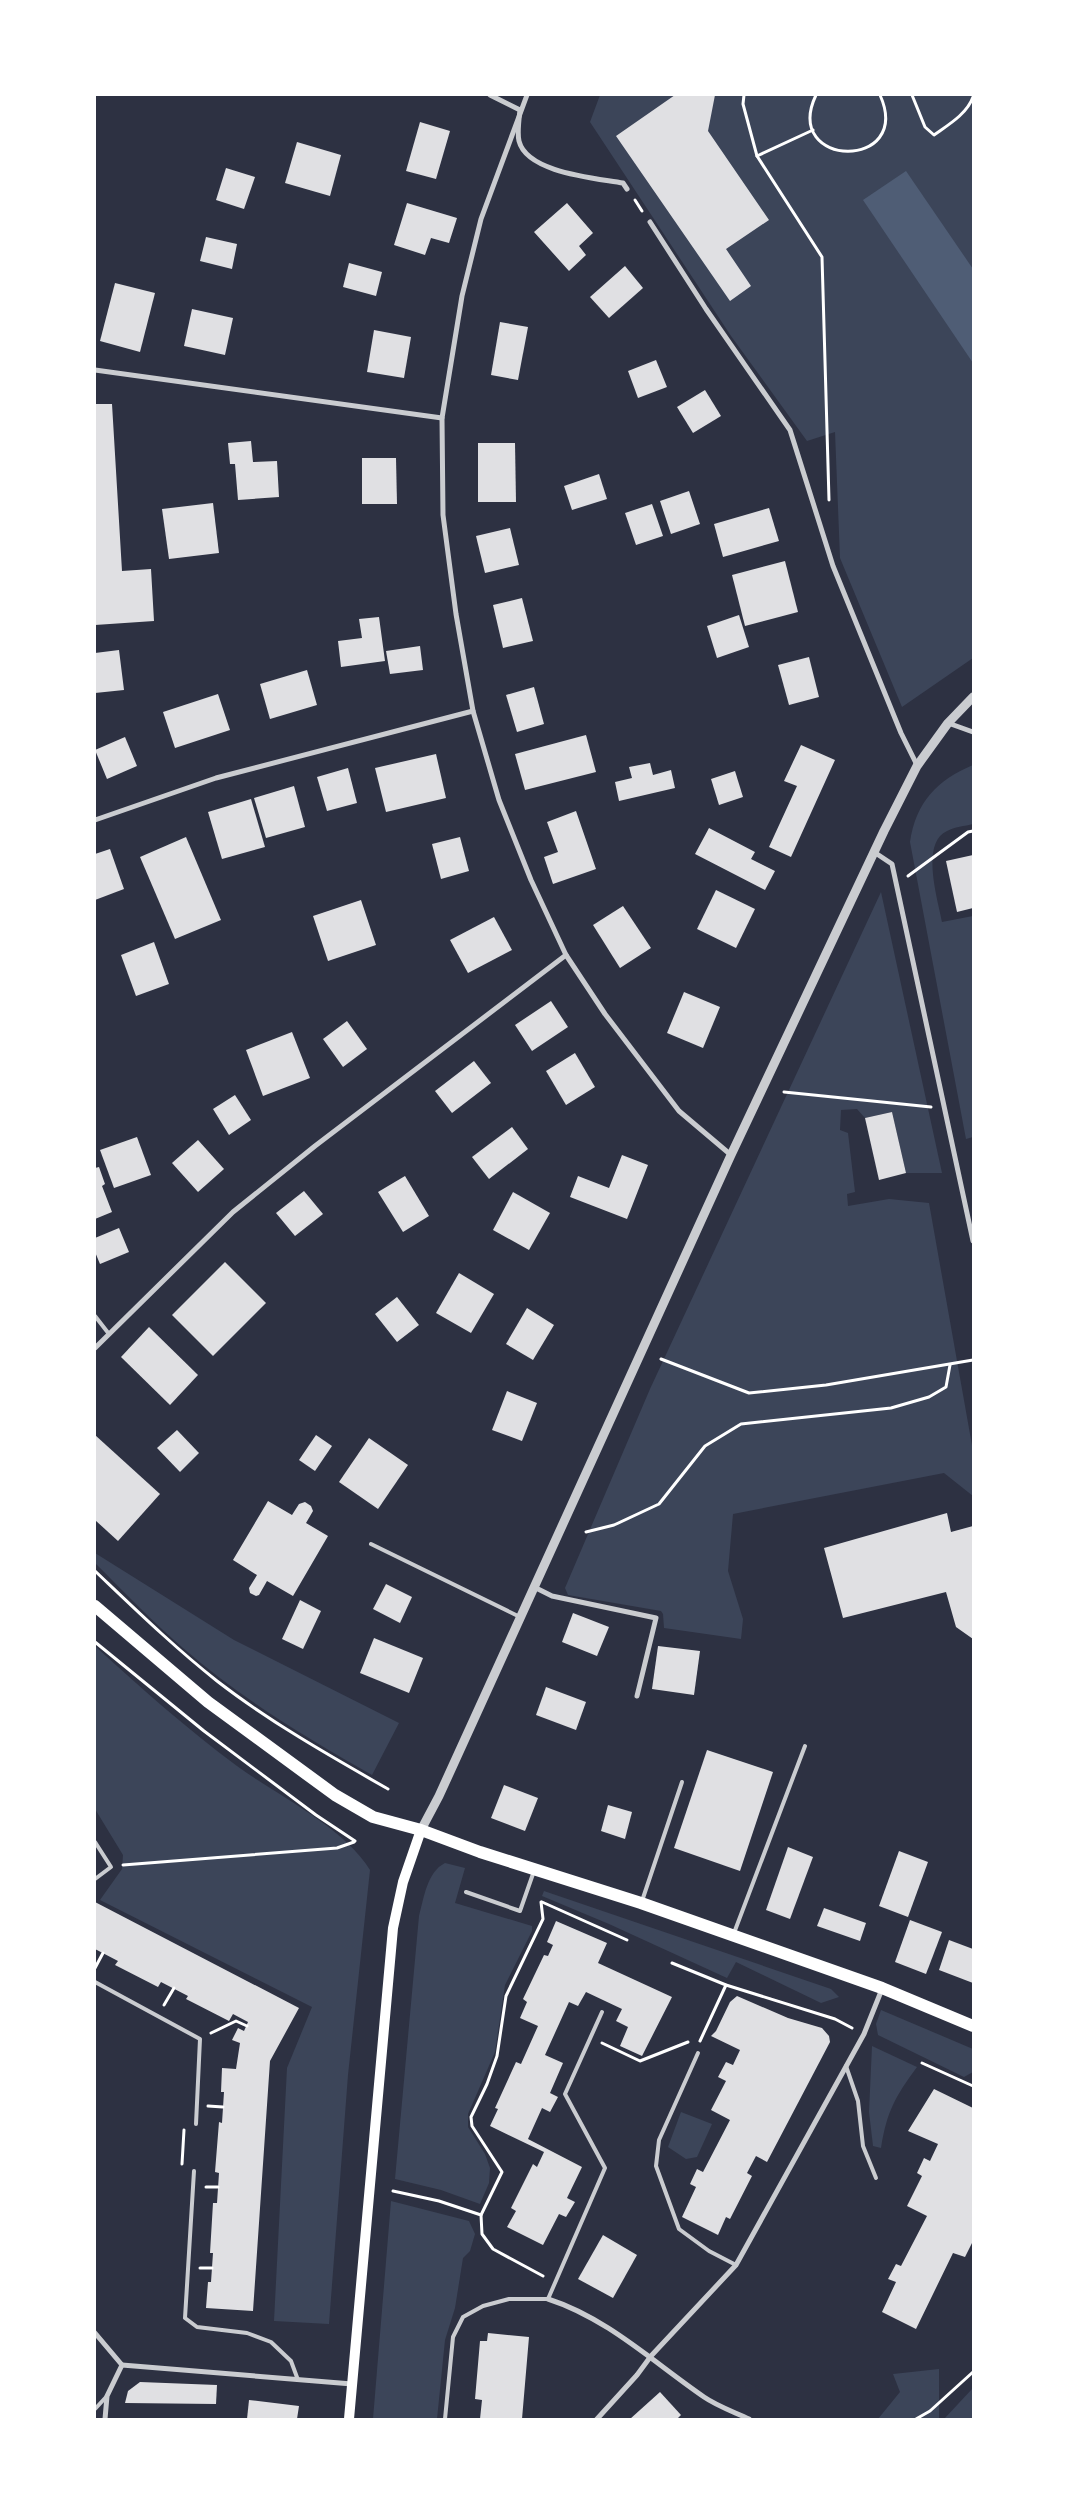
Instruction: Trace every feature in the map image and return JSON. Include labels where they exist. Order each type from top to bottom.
[{"type":"main road","points":[[95,1606],[208,1702],[335,1795],[373,1817],[421,1830],[733,1935],[882,1988],[973,2026]]},
{"type":"main road","points":[[349,2419],[393,1928],[403,1882],[421,1830]]},
{"type":"street","points":[[490,95],[520,110]]},
{"type":"street","points":[[527,95],[481,219],[462,296],[442,418],[443,515],[456,614],[473,711],[499,800],[531,880],[566,955],[604,1014],[680,1111],[731,1155]]},
{"type":"street","points":[[520,110],[519,142],[530,158],[555,171],[623,184],[627,189]]},
{"type":"street","points":[[650,222],[706,309],[790,430],[833,566],[901,733],[917,766]]},
{"type":"street","points":[[95,370],[442,418]]},
{"type":"street","points":[[421,1830],[439,1796],[731,1155],[874,852],[917,766],[948,723],[973,696]]},
{"type":"street","points":[[95,820],[216,778],[473,711]]},
{"type":"street","points":[[948,723],[973,732]]},
{"type":"street","points":[[874,852],[892,864],[973,1241]]},
{"type":"street","points":[[95,1348],[233,1212],[314,1146],[566,955]]},
{"type":"street","points":[[534,1587],[552,1596],[656,1618],[637,1696]]},
{"type":"street","points":[[597,2419],[636,2375],[650,2356],[736,2265],[864,2034],[882,1988]]},
{"type":"street","points":[[548,2299],[572,2307],[650,2356],[705,2398],[749,2419]]},
{"type":"street","points":[[95,2333],[122,2365],[352,2384]]},
{"type":"street","points":[[106,2419],[107,2396],[122,2365]]},
{"type":"lane","points":[[95,1316],[109,1334]]},
{"type":"lane","points":[[371,1544],[520,1617]]},
{"type":"lane","points":[[733,1935],[805,1746]]},
{"type":"lane","points":[[641,1903],[682,1782]]},
{"type":"lane","points":[[95,1842],[111,1867],[95,1879]]},
{"type":"lane","points":[[466,1892],[520,1911],[534,1869]]},
{"type":"lane","points":[[95,1982],[200,2039],[196,2124]]},
{"type":"lane","points":[[445,2419],[453,2337],[463,2317],[483,2306],[509,2299],[548,2299],[604,2168],[565,2094],[602,2012]]},
{"type":"lane","points":[[698,2052],[659,2140],[656,2166],[679,2229],[709,2251],[736,2265]]},
{"type":"lane","points":[[846,2066],[858,2101],[863,2146],[876,2178]]},
{"type":"lane","points":[[194,2171],[185,2318],[197,2327],[247,2333],[271,2342],[291,2360],[298,2380]]},
{"type":"lane","points":[[95,2409],[107,2396]]},
{"type":"path","points":[[744,95],[743,104],[757,156],[822,257],[829,507]]},
{"type":"path","points":[[816,95],[811,105],[810,117],[813,130],[829,148],[841,152],[865,149],[875,142],[882,132],[886,120],[885,107],[880,95]]},
{"type":"path","points":[[912,95],[925,127],[934,135],[956,120],[971,103],[973,97]]},
{"type":"path","points":[[757,156],[813,130]]},
{"type":"path","points":[[627,189],[650,222]]},
{"type":"path","points":[[896,884],[968,832],[973,831]]},
{"type":"path","points":[[784,1092],[944,1108]]},
{"type":"path","points":[[661,1359],[749,1393],[826,1385],[973,1360]]},
{"type":"path","points":[[586,1532],[614,1524],[659,1504],[705,1446],[741,1424],[891,1408],[929,1397],[946,1387],[950,1365]]},
{"type":"path","points":[[95,1571],[180,1652],[219,1682],[307,1742],[388,1789]]},
{"type":"path","points":[[95,1642],[204,1731],[316,1815],[355,1841],[337,1848],[111,1867]]},
{"type":"path","points":[[548,2299],[544,2276],[493,2249],[482,2234],[481,2215],[502,2172],[472,2126],[471,2116],[487,2084],[497,2056],[506,1996],[543,1919],[541,1902],[628,1940]]},
{"type":"path","points":[[95,1968],[104,1953]]},
{"type":"path","points":[[672,1963],[726,1985],[835,2019],[864,2034]]},
{"type":"path","points":[[698,2052],[701,2037],[726,1985]]},
{"type":"path","points":[[157,2016],[174,1988]]},
{"type":"path","points":[[200,2039],[236,2021],[247,2026]]},
{"type":"path","points":[[616,2050],[640,2061],[701,2037]]},
{"type":"path","points":[[922,2062],[973,2086]]},
{"type":"path","points":[[194,2171],[182,2170],[184,2123],[196,2124]]},
{"type":"path","points":[[393,2192],[439,2201],[481,2215]]},
{"type":"path","points":[[916,2419],[930,2411],[973,2372]]},
{"type":"shaded area","points":[[600,95],[973,95],[973,658],[902,707],[840,558],[835,432],[807,441],[731,336],[590,122]]},
{"type":"shaded area","points":[[906,171],[973,269],[973,363],[863,200]]},
{"type":"shaded area","points":[[973,765],[973,824],[947,831],[939,837],[934,847],[932,859],[942,922],[973,916],[973,1137],[966,1139],[910,842],[917,815],[930,794],[949,778]]},
{"type":"shaded area","points":[[881,892],[942,1173],[906,1173],[892,1112],[865,1118],[857,1109],[841,1110],[840,1130],[848,1133],[855,1192],[847,1194],[848,1206],[889,1199],[929,1203],[973,1451],[973,1496],[944,1473],[733,1514],[728,1571],[743,1619],[741,1639],[664,1628],[661,1611],[568,1595],[565,1588],[650,1389]]},
{"type":"shaded area","points":[[95,1553],[234,1640],[399,1723],[372,1775],[323,1747],[227,1684],[183,1648],[138,1606],[95,1563]]},
{"type":"shaded area","points":[[95,1646],[164,1708],[218,1752],[327,1826],[359,1854],[370,1870],[348,2075],[329,2324],[274,2321],[287,2068],[312,2007],[100,1900],[122,1869],[123,1855],[95,1809]]},
{"type":"shaded area","points":[[445,1863],[465,1868],[455,1903],[532,1926],[532,1931],[505,1985],[495,2052],[468,2114],[468,2127],[485,2154],[490,2168],[489,2183],[480,2204],[441,2190],[395,2179],[419,1916],[430,1879],[439,1867]]},
{"type":"shaded area","points":[[544,1891],[831,1989],[839,1997],[821,2003],[736,1962],[727,1978],[609,1924],[542,1896]]},
{"type":"shaded area","points":[[881,2010],[973,2049],[973,2072],[964,2077],[878,2035],[876,2024]]},
{"type":"shaded area","points":[[872,2046],[917,2067],[903,2087],[889,2114],[881,2148],[873,2146],[869,2112]]},
{"type":"shaded area","points":[[681,2112],[712,2124],[697,2157],[686,2159],[668,2147]]},
{"type":"shaded area","points":[[391,2201],[469,2221],[475,2234],[470,2251],[463,2258],[455,2308],[445,2340],[437,2419],[373,2419]]},
{"type":"shaded area","points":[[939,2369],[939,2419],[878,2419],[900,2392],[893,2374]]},
{"type":"shaded area","points":[[973,2388],[973,2419],[944,2419]]},
{"type":"building","points":[[675,95],[715,95],[708,131],[769,220],[726,249],[751,286],[730,301],[616,136]]},
{"type":"building","points":[[420,122],[450,131],[436,179],[406,171]]},
{"type":"building","points":[[297,142],[341,155],[330,196],[285,183]]},
{"type":"building","points":[[226,168],[255,177],[244,209],[216,200]]},
{"type":"building","points":[[407,203],[457,218],[449,243],[431,238],[425,255],[394,245]]},
{"type":"building","points":[[567,203],[593,233],[579,246],[586,255],[569,271],[534,232]]},
{"type":"building","points":[[206,237],[237,244],[232,269],[200,261]]},
{"type":"building","points":[[349,263],[382,272],[376,296],[343,287]]},
{"type":"building","points":[[625,266],[643,288],[609,318],[590,297]]},
{"type":"building","points":[[115,283],[155,293],[140,352],[100,341]]},
{"type":"building","points":[[192,309],[233,318],[225,355],[184,346]]},
{"type":"building","points":[[500,322],[528,327],[518,380],[491,375]]},
{"type":"building","points":[[374,330],[411,337],[404,378],[367,372]]},
{"type":"building","points":[[656,360],[667,387],[638,398],[628,371]]},
{"type":"building","points":[[705,390],[721,416],[693,433],[677,407]]},
{"type":"building","points":[[95,404],[112,404],[122,571],[151,569],[154,621],[95,625]]},
{"type":"building","points":[[251,441],[253,462],[277,461],[279,497],[238,500],[235,464],[230,464],[228,443]]},
{"type":"building","points":[[478,443],[515,443],[516,502],[478,502]]},
{"type":"building","points":[[362,458],[396,458],[397,504],[362,504]]},
{"type":"building","points":[[599,474],[607,499],[572,510],[564,486]]},
{"type":"building","points":[[689,491],[700,524],[671,534],[660,501]]},
{"type":"building","points":[[213,503],[219,553],[169,559],[162,509]]},
{"type":"building","points":[[652,504],[663,536],[636,545],[625,513]]},
{"type":"building","points":[[769,508],[779,541],[723,557],[714,524]]},
{"type":"building","points":[[510,528],[519,565],[485,573],[476,536]]},
{"type":"building","points":[[785,561],[798,612],[745,626],[732,575]]},
{"type":"building","points":[[522,598],[533,641],[503,648],[493,605]]},
{"type":"building","points":[[739,615],[749,647],[717,658],[707,626]]},
{"type":"building","points":[[379,617],[385,661],[341,667],[338,641],[362,638],[359,619]]},
{"type":"building","points":[[420,646],[423,670],[390,674],[386,651]]},
{"type":"building","points":[[119,650],[124,690],[95,693],[95,653]]},
{"type":"building","points":[[809,657],[819,697],[789,705],[778,665]]},
{"type":"building","points":[[307,670],[317,705],[270,719],[260,684]]},
{"type":"building","points":[[534,687],[544,724],[517,732],[506,695]]},
{"type":"building","points":[[218,694],[230,730],[175,748],[163,712]]},
{"type":"building","points":[[586,735],[596,772],[525,790],[515,754]]},
{"type":"building","points":[[125,737],[137,766],[107,779],[95,750]]},
{"type":"building","points":[[801,745],[835,760],[791,857],[769,847],[797,786],[784,781]]},
{"type":"building","points":[[436,754],[446,798],[386,812],[375,768]]},
{"type":"building","points":[[650,763],[653,775],[671,770],[675,788],[619,801],[615,782],[632,778],[629,767]]},
{"type":"building","points":[[348,768],[357,803],[327,811],[317,777]]},
{"type":"building","points":[[735,771],[743,797],[719,805],[711,779]]},
{"type":"building","points":[[294,786],[305,827],[266,838],[254,798]]},
{"type":"building","points":[[251,799],[265,847],[222,859],[208,812]]},
{"type":"building","points":[[576,811],[596,869],[553,884],[544,857],[558,852],[547,822]]},
{"type":"building","points":[[709,828],[755,852],[751,859],[775,871],[765,890],[695,854]]},
{"type":"building","points":[[186,837],[221,920],[175,939],[140,857]]},
{"type":"building","points":[[460,837],[469,871],[441,879],[432,844]]},
{"type":"building","points":[[110,849],[124,889],[95,900],[95,854]]},
{"type":"building","points":[[973,855],[973,908],[957,912],[946,861]]},
{"type":"building","points":[[716,890],[755,909],[736,948],[697,929]]},
{"type":"building","points":[[361,900],[376,945],[328,961],[313,916]]},
{"type":"building","points":[[623,906],[651,948],[620,968],[593,925]]},
{"type":"building","points":[[494,917],[512,950],[468,973],[450,940]]},
{"type":"building","points":[[154,942],[169,984],[136,996],[121,955]]},
{"type":"building","points":[[684,992],[720,1007],[703,1048],[667,1033]]},
{"type":"building","points":[[551,1001],[568,1027],[532,1051],[515,1025]]},
{"type":"building","points":[[347,1021],[367,1049],[343,1067],[323,1039]]},
{"type":"building","points":[[292,1032],[310,1078],[263,1096],[246,1050]]},
{"type":"building","points":[[575,1053],[595,1087],[566,1105],[546,1071]]},
{"type":"building","points":[[474,1061],[491,1083],[452,1113],[435,1091]]},
{"type":"building","points":[[235,1095],[251,1120],[229,1135],[213,1109]]},
{"type":"building","points":[[892,1112],[906,1173],[879,1180],[865,1118]]},
{"type":"building","points":[[512,1127],[528,1149],[489,1179],[472,1157]]},
{"type":"building","points":[[137,1137],[151,1175],[114,1188],[100,1150]]},
{"type":"building","points":[[198,1140],[224,1169],[198,1192],[172,1163]]},
{"type":"building","points":[[622,1155],[648,1165],[627,1219],[570,1197],[578,1176],[609,1188]]},
{"type":"building","points":[[99,1167],[105,1184],[102,1186],[112,1212],[95,1219],[95,1168]]},
{"type":"building","points":[[405,1176],[429,1216],[403,1232],[378,1192]]},
{"type":"building","points":[[304,1191],[323,1214],[295,1236],[276,1213]]},
{"type":"building","points":[[513,1192],[550,1213],[529,1250],[493,1230]]},
{"type":"building","points":[[119,1228],[129,1252],[100,1264],[95,1252],[95,1238]]},
{"type":"building","points":[[225,1262],[266,1303],[213,1356],[172,1315]]},
{"type":"building","points":[[459,1273],[494,1294],[471,1333],[436,1313]]},
{"type":"building","points":[[397,1297],[419,1325],[397,1342],[375,1314]]},
{"type":"building","points":[[527,1308],[554,1325],[533,1360],[506,1344]]},
{"type":"building","points":[[149,1327],[198,1375],[170,1405],[121,1357]]},
{"type":"building","points":[[507,1391],[537,1403],[522,1441],[492,1430]]},
{"type":"building","points":[[177,1430],[199,1453],[180,1472],[157,1448]]},
{"type":"building","points":[[95,1435],[160,1494],[118,1541],[95,1520]]},
{"type":"building","points":[[316,1435],[332,1446],[315,1471],[299,1460]]},
{"type":"building","points":[[369,1438],[408,1465],[378,1509],[339,1482]]},
{"type":"building","points":[[268,1501],[292,1515],[299,1504],[305,1502],[311,1506],[313,1511],[306,1523],[328,1536],[293,1596],[267,1581],[259,1595],[256,1596],[250,1593],[249,1588],[257,1575],[233,1560]]},
{"type":"building","points":[[947,1513],[951,1532],[973,1526],[973,1639],[956,1627],[946,1592],[843,1618],[824,1548]]},
{"type":"building","points":[[386,1584],[412,1597],[400,1623],[373,1609]]},
{"type":"building","points":[[300,1600],[321,1611],[303,1649],[282,1639]]},
{"type":"building","points":[[573,1613],[609,1627],[597,1656],[562,1642]]},
{"type":"building","points":[[374,1638],[423,1658],[409,1693],[360,1673]]},
{"type":"building","points":[[658,1646],[700,1651],[694,1695],[652,1689]]},
{"type":"building","points":[[546,1687],[586,1702],[576,1730],[536,1715]]},
{"type":"building","points":[[707,1750],[773,1772],[740,1871],[674,1848]]},
{"type":"building","points":[[504,1785],[538,1798],[525,1831],[491,1818]]},
{"type":"building","points":[[608,1805],[632,1812],[625,1839],[601,1831]]},
{"type":"building","points":[[788,1847],[813,1857],[790,1919],[766,1910]]},
{"type":"building","points":[[899,1851],[928,1862],[908,1917],[879,1906]]},
{"type":"building","points":[[95,1902],[299,2008],[270,2061],[253,2311],[206,2308],[208,2282],[211,2282],[213,2253],[210,2253],[213,2203],[217,2203],[219,2173],[215,2172],[219,2122],[222,2123],[224,2092],[221,2092],[222,2068],[236,2069],[240,2043],[232,2040],[238,2028],[244,2031],[248,2022],[233,2014],[229,2021],[186,1999],[188,1996],[161,1982],[158,1987],[115,1965],[118,1961],[95,1949]]},
{"type":"building","points":[[824,1908],[866,1923],[860,1941],[817,1926]]},
{"type":"building","points":[[910,1920],[942,1932],[926,1974],[895,1962]]},
{"type":"building","points":[[556,1921],[607,1943],[598,1963],[672,1997],[642,2056],[620,2046],[628,2027],[616,2021],[622,2009],[586,1992],[578,2006],[569,2002],[545,2055],[563,2063],[550,2093],[558,2097],[550,2112],[542,2108],[528,2139],[582,2167],[567,2198],[575,2202],[566,2217],[559,2214],[543,2245],[507,2227],[516,2211],[511,2208],[533,2164],[537,2167],[544,2152],[490,2126],[498,2109],[495,2108],[516,2062],[521,2064],[538,2026],[520,2018],[527,2002],[523,1999],[544,1955],[548,1956],[553,1945],[547,1942]]},
{"type":"building","points":[[949,1940],[973,1949],[973,1983],[939,1970]]},
{"type":"building","points":[[737,1996],[788,2018],[822,2028],[829,2036],[830,2042],[767,2162],[756,2156],[747,2173],[752,2176],[730,2219],[726,2217],[718,2235],[682,2217],[696,2187],[690,2184],[697,2169],[703,2172],[730,2120],[711,2110],[726,2081],[718,2077],[726,2062],[733,2065],[740,2050],[711,2036],[716,2031],[730,2002]]},
{"type":"building","points":[[934,2089],[973,2108],[973,2241],[965,2257],[953,2253],[916,2329],[882,2312],[896,2282],[888,2279],[896,2264],[901,2266],[927,2216],[907,2206],[922,2176],[917,2173],[924,2158],[930,2161],[938,2144],[908,2131]]},
{"type":"building","points":[[603,2235],[637,2255],[613,2298],[578,2279]]},
{"type":"building","points":[[488,2333],[529,2337],[522,2419],[480,2419],[482,2400],[475,2399],[480,2341],[487,2341]]},
{"type":"building","points":[[140,2382],[217,2385],[216,2404],[125,2403],[128,2391]]},
{"type":"building","points":[[660,2392],[681,2415],[677,2419],[630,2419]]},
{"type":"building","points":[[249,2400],[299,2406],[297,2419],[247,2419]]}]
